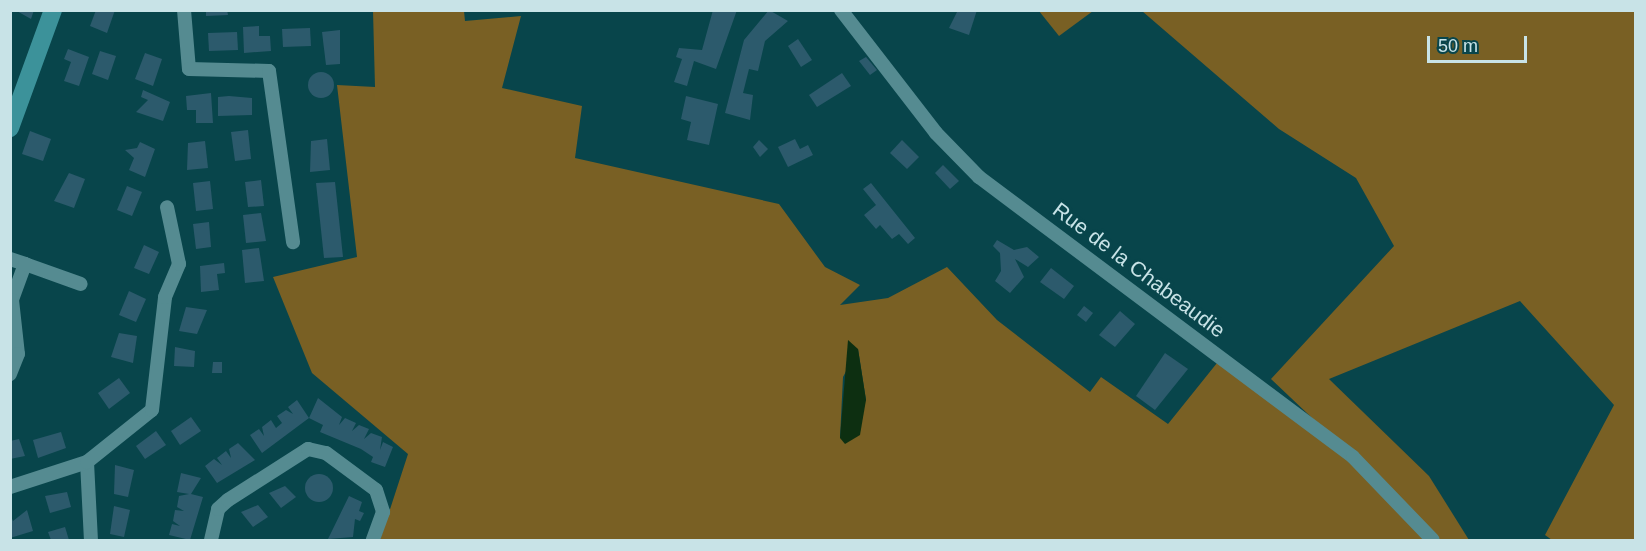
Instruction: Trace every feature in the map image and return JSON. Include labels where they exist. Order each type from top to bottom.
[{"type":"street","points":[[10,128],[53,10]]},
{"type":"street","points":[[184,10],[189,69],[269,71],[293,242]]},
{"type":"street","name":"Rue de la Chabeaudie","points":[[841,10],[936,133],[979,177],[1353,457],[1433,540]]},
{"type":"street","points":[[10,487],[87,462],[152,410],[165,297],[179,264],[167,207]]},
{"type":"street","points":[[10,259],[81,284]]},
{"type":"street","points":[[10,374],[18,354],[12,300],[25,264]]},
{"type":"street","points":[[211,540],[218,509],[228,500],[308,449],[326,453],[376,490],[383,512],[373,540]]},
{"type":"street","points":[[87,462],[92,540]]},
{"type":"shaded area","points":[[373,11],[464,11],[465,21],[521,16],[502,88],[582,106],[575,158],[779,204],[825,267],[860,285],[840,305],[888,298],[947,267],[997,320],[1090,392],[1101,377],[1168,424],[1221,358],[1348,452],[1271,379],[1394,246],[1356,178],[1279,129],[1142,11],[1635,11],[1636,539],[1552,540],[1545,535],[1614,405],[1520,301],[1329,379],[1429,476],[1469,540],[380,540],[408,454],[312,373],[273,277],[357,257],[337,85],[375,87]],"holes":[[[858,349],[866,400],[840,438],[843,377]]]},
{"type":"shaded area","points":[[1039,11],[1093,11],[1059,36]]},
{"type":"shaded area","points":[[848,340],[858,349],[866,400],[860,435],[845,444],[840,438]]},
{"type":"building","points":[[15,10],[34,10],[31,19]]},
{"type":"building","points":[[96,10],[115,10],[107,33],[90,26]]},
{"type":"building","points":[[206,10],[227,10],[228,15],[206,16]]},
{"type":"building","points":[[713,10],[737,10],[716,69],[694,61],[687,86],[674,82],[682,59],[676,57],[679,48],[702,50]]},
{"type":"building","points":[[769,10],[788,21],[765,41],[758,71],[749,69],[743,93],[753,95],[750,120],[725,113],[744,40]]},
{"type":"building","points":[[958,10],[977,10],[969,35],[949,28]]},
{"type":"building","points":[[259,26],[259,36],[270,36],[271,51],[244,53],[243,27]]},
{"type":"building","points":[[310,28],[311,46],[283,47],[282,29]]},
{"type":"building","points":[[340,30],[340,64],[326,65],[322,32]]},
{"type":"building","points":[[237,32],[238,50],[209,51],[208,33]]},
{"type":"building","points":[[798,39],[812,60],[801,67],[788,46]]},
{"type":"building","points":[[68,49],[89,57],[79,86],[64,81],[71,62],[64,59]]},
{"type":"building","points":[[100,51],[116,56],[108,80],[92,74]]},
{"type":"building","points":[[145,53],[162,59],[153,86],[135,79]]},
{"type":"building","points":[[866,57],[877,70],[870,75],[859,61]]},
{"type":"building","points":[[321,72],[330,76],[334,85],[330,94],[321,98],[312,94],[308,85],[312,76]]},
{"type":"building","points":[[842,73],[851,86],[817,107],[809,95]]},
{"type":"building","points":[[143,90],[170,102],[163,121],[136,112],[148,100],[141,97]]},
{"type":"building","points":[[211,93],[213,123],[196,123],[196,110],[187,110],[186,96]]},
{"type":"building","points":[[686,96],[718,104],[709,145],[687,140],[691,122],[681,119]]},
{"type":"building","points":[[218,97],[252,98],[252,115],[218,116]]},
{"type":"building","points":[[248,130],[251,159],[235,161],[231,132]]},
{"type":"building","points":[[30,131],[51,139],[43,161],[22,154]]},
{"type":"building","points":[[327,139],[330,170],[310,172],[311,141]]},
{"type":"building","points":[[795,139],[800,149],[808,145],[813,155],[788,167],[778,147]]},
{"type":"building","points":[[759,140],[768,149],[760,157],[753,147]]},
{"type":"building","points":[[902,140],[919,157],[907,169],[890,153]]},
{"type":"building","points":[[205,141],[208,168],[187,170],[188,143]]},
{"type":"building","points":[[140,142],[155,149],[145,177],[129,170],[134,158],[125,150],[137,148]]},
{"type":"building","points":[[943,165],[959,181],[950,189],[935,173]]},
{"type":"building","points":[[69,173],[85,179],[74,208],[54,201]]},
{"type":"building","points":[[261,180],[264,206],[248,207],[245,182]]},
{"type":"building","points":[[210,181],[213,209],[196,211],[193,183]]},
{"type":"building","points":[[335,182],[343,257],[324,258],[316,183]]},
{"type":"building","points":[[871,183],[915,238],[908,244],[899,234],[892,239],[880,225],[876,229],[864,215],[876,205],[863,189]]},
{"type":"building","points":[[127,186],[142,192],[132,216],[117,210]]},
{"type":"building","points":[[261,213],[266,241],[246,243],[243,215]]},
{"type":"building","points":[[209,222],[211,247],[196,249],[193,224]]},
{"type":"building","points":[[997,240],[1014,250],[1027,247],[1039,257],[1028,267],[1015,259],[1024,277],[1010,293],[995,281],[1001,271],[1000,253],[993,246]]},
{"type":"building","points":[[144,245],[159,252],[149,274],[134,268]]},
{"type":"building","points":[[259,248],[264,281],[245,283],[242,250]]},
{"type":"building","points":[[224,263],[225,273],[217,274],[219,290],[201,292],[200,266]]},
{"type":"building","points":[[1051,268],[1074,286],[1064,299],[1040,282]]},
{"type":"building","points":[[129,291],[146,299],[136,322],[119,315]]},
{"type":"building","points":[[1084,306],[1093,313],[1086,322],[1077,315]]},
{"type":"building","points":[[186,307],[207,310],[197,334],[179,331]]},
{"type":"building","points":[[1120,311],[1135,324],[1115,347],[1099,335]]},
{"type":"building","points":[[119,333],[137,336],[133,363],[111,357]]},
{"type":"building","points":[[175,347],[195,351],[194,367],[174,366]]},
{"type":"building","points":[[1165,353],[1188,369],[1155,410],[1136,396]]},
{"type":"building","points":[[213,362],[222,362],[222,373],[212,373]]},
{"type":"building","points":[[119,378],[130,393],[109,409],[98,393]]},
{"type":"building","points":[[318,398],[342,417],[339,425],[345,418],[356,423],[352,431],[359,425],[369,429],[364,439],[371,433],[382,437],[380,450],[383,442],[393,447],[385,467],[371,462],[373,457],[361,449],[320,432],[323,425],[309,418]]},
{"type":"building","points":[[297,400],[309,418],[262,453],[250,435],[259,429],[264,436],[262,427],[271,420],[276,428],[282,423],[277,416],[286,410],[293,414],[288,407]]},
{"type":"building","points":[[191,417],[201,431],[180,445],[171,431]]},
{"type":"building","points":[[156,431],[166,445],[145,459],[136,446]]},
{"type":"building","points":[[61,432],[66,448],[38,458],[33,440]]},
{"type":"building","points":[[19,439],[25,456],[10,459],[10,441]]},
{"type":"building","points":[[238,443],[255,460],[217,483],[205,466],[214,459],[222,465],[217,458],[226,451],[231,458],[229,449]]},
{"type":"building","points":[[115,465],[134,470],[128,497],[114,494]]},
{"type":"building","points":[[181,473],[201,478],[191,494],[203,497],[190,540],[169,535],[172,524],[180,526],[173,521],[175,510],[184,511],[177,507],[179,496],[189,494],[177,492]]},
{"type":"building","points":[[319,474],[329,478],[333,488],[329,498],[319,502],[309,498],[305,488],[309,478]]},
{"type":"building","points":[[285,486],[296,497],[281,508],[269,493]]},
{"type":"building","points":[[67,492],[71,507],[50,513],[45,496]]},
{"type":"building","points":[[349,496],[362,502],[359,511],[364,513],[360,521],[355,519],[353,537],[328,539]]},
{"type":"building","points":[[258,505],[268,517],[253,527],[241,512]]},
{"type":"building","points":[[114,506],[130,510],[124,537],[110,534]]},
{"type":"building","points":[[27,510],[33,531],[10,538],[10,514],[13,521]]},
{"type":"building","points":[[65,527],[69,540],[51,540],[48,532]]}]
